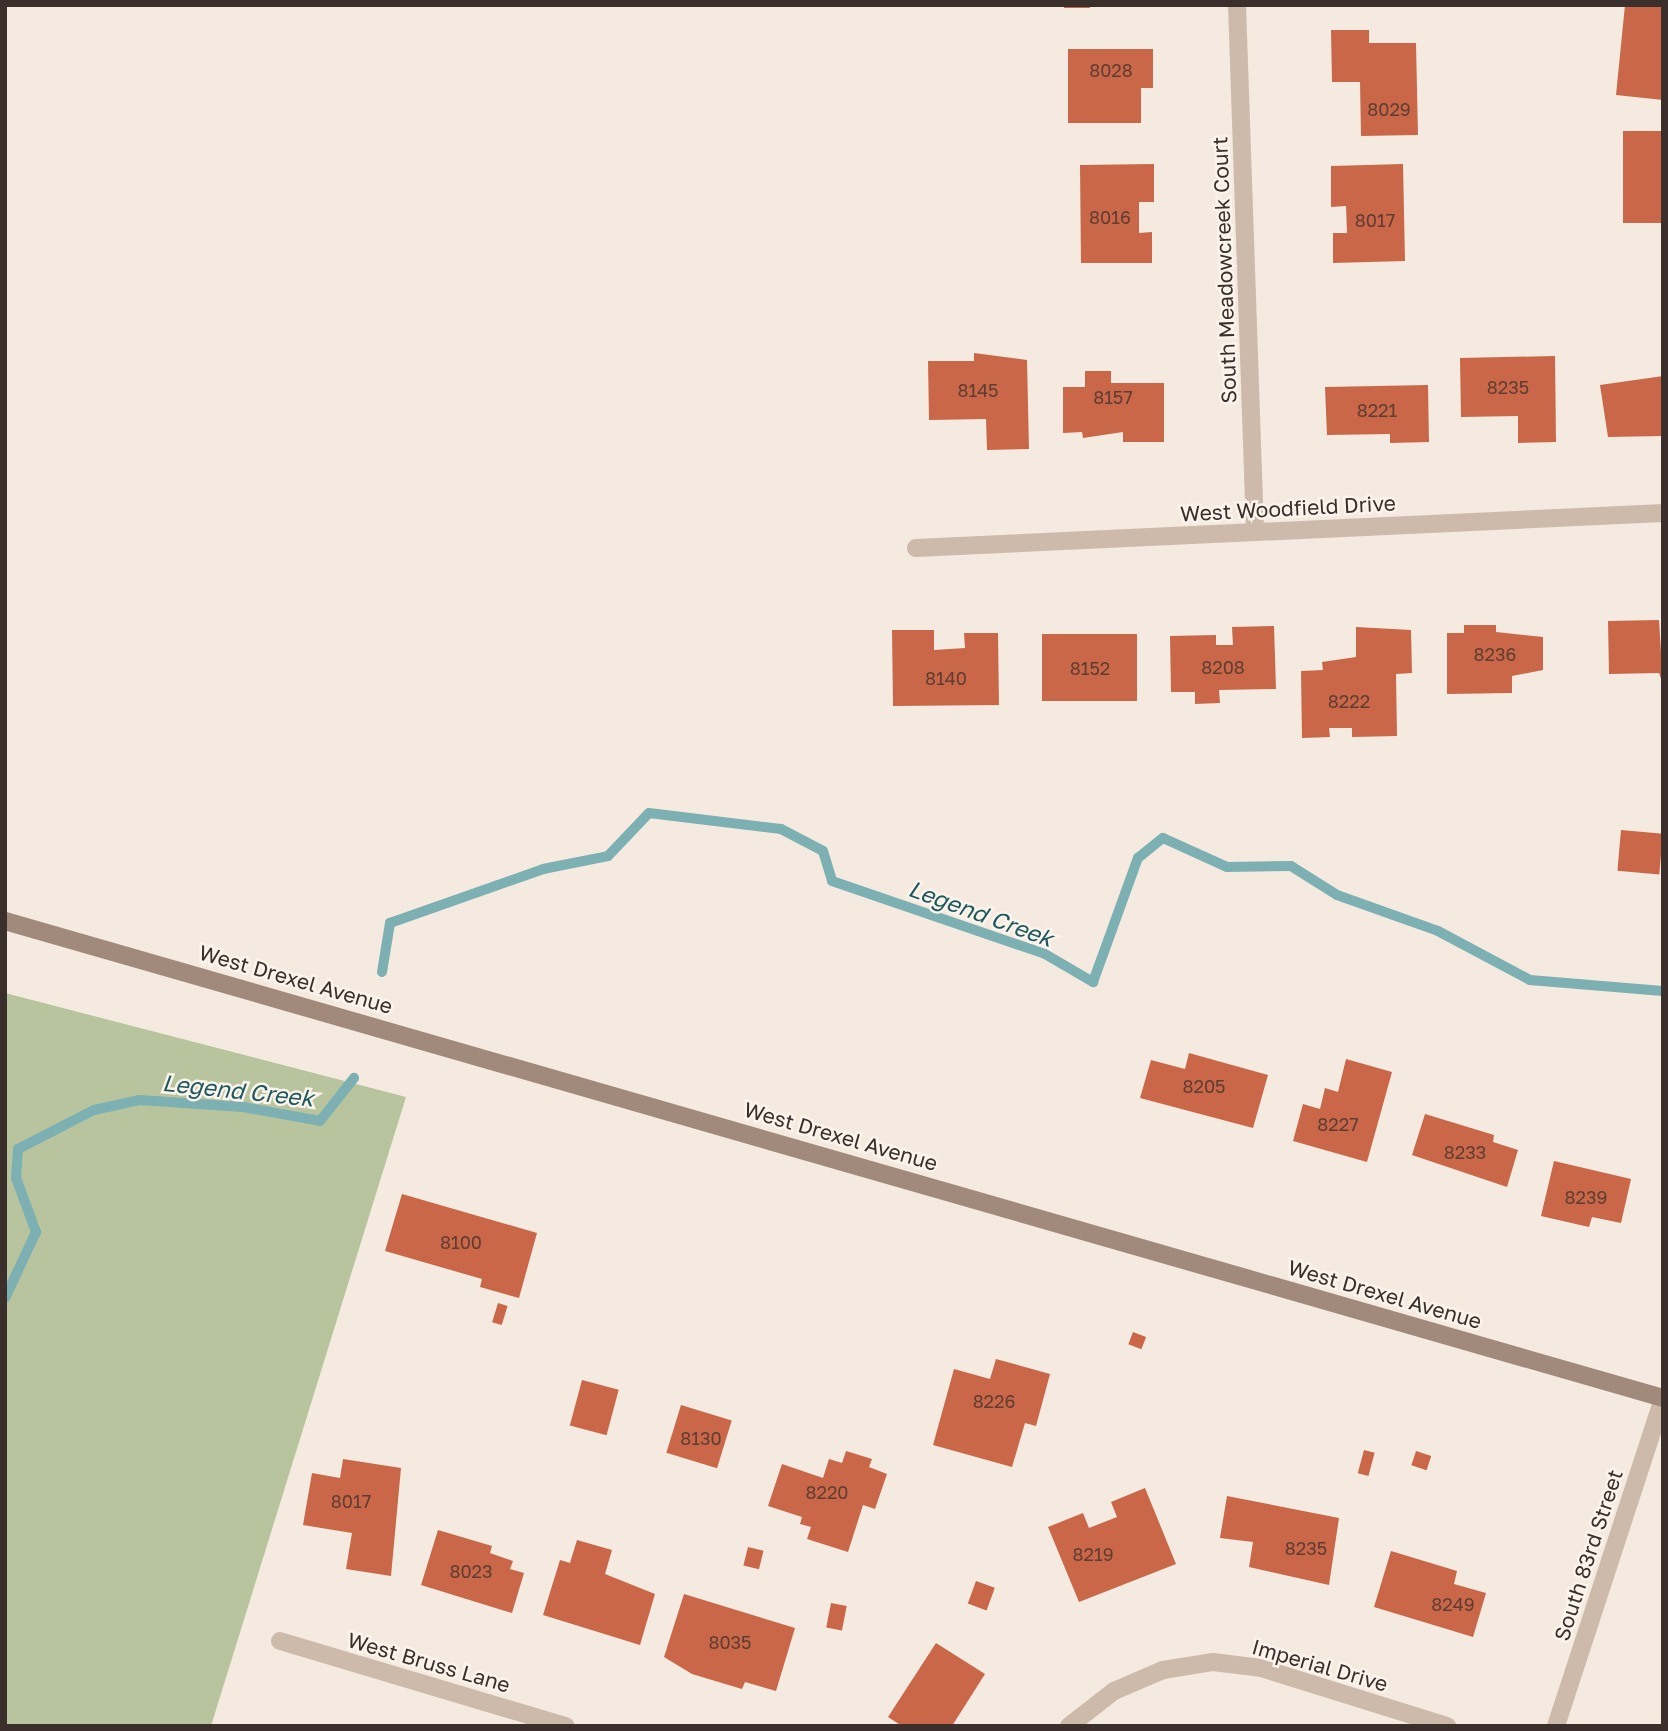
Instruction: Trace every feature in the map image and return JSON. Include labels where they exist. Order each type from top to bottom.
[{"type":"street","name":"South Meadowcreek Court","points":[[1237,5],[1255,532]]},
{"type":"street","name":"West Woodfield Drive","points":[[916,548],[1663,513]]},
{"type":"street","name":"West Drexel Avenue","points":[[5,921],[1663,1399]]},
{"type":"street","name":"South 83rd Street","points":[[1556,1726],[1663,1399]]},
{"type":"street","name":"West Bruss Lane","points":[[280,1642],[566,1726]]},
{"type":"street","name":"Imperial Drive","points":[[1069,1726],[1114,1691],[1163,1670],[1213,1662],[1261,1668],[1447,1726]]},
{"type":"green space","points":[[5,993],[406,1097],[211,1726],[5,1726]]},
{"type":"building","points":[[1064,5],[1090,5],[1090,8],[1064,8]]},
{"type":"building","points":[[1625,5],[1663,5],[1663,100],[1616,95]]},
{"type":"building","points":[[1331,30],[1369,30],[1369,43],[1416,43],[1418,135],[1361,136],[1360,82],[1332,82]]},
{"type":"building","points":[[1068,49],[1153,49],[1153,88],[1141,88],[1141,123],[1068,123]]},
{"type":"building","points":[[1623,131],[1663,131],[1663,223],[1623,223]]},
{"type":"building","points":[[1154,164],[1154,202],[1139,202],[1139,233],[1152,232],[1152,263],[1081,263],[1080,165]]},
{"type":"building","points":[[1403,164],[1405,261],[1333,263],[1333,233],[1347,233],[1346,206],[1331,207],[1331,166]]},
{"type":"building","points":[[974,353],[1027,360],[1029,449],[987,450],[986,419],[929,420],[928,361],[974,361]]},
{"type":"building","points":[[1555,356],[1556,442],[1518,443],[1518,416],[1461,417],[1460,358]]},
{"type":"building","points":[[1085,371],[1111,371],[1111,383],[1164,383],[1164,442],[1123,442],[1123,432],[1083,438],[1082,432],[1063,433],[1063,387],[1085,387]]},
{"type":"building","points":[[1663,376],[1663,436],[1608,437],[1600,385]]},
{"type":"building","points":[[1428,385],[1429,442],[1390,443],[1390,434],[1327,435],[1325,387]]},
{"type":"building","points":[[1659,620],[1663,684],[1659,673],[1609,674],[1608,621]]},
{"type":"building","points":[[1464,625],[1496,625],[1496,632],[1543,637],[1543,670],[1512,676],[1512,693],[1447,694],[1447,633],[1464,633]]},
{"type":"building","points":[[1274,626],[1276,689],[1219,690],[1220,703],[1195,704],[1195,692],[1171,692],[1170,636],[1216,635],[1216,645],[1233,645],[1232,627]]},
{"type":"building","points":[[1356,627],[1411,630],[1412,673],[1396,674],[1397,736],[1352,737],[1352,728],[1329,728],[1330,737],[1302,738],[1301,671],[1323,670],[1322,662],[1356,657]]},
{"type":"building","points":[[892,630],[934,630],[934,650],[965,648],[964,633],[998,633],[999,705],[893,706]]},
{"type":"building","points":[[1042,634],[1137,634],[1137,701],[1042,701]]},
{"type":"building","points":[[1621,830],[1663,834],[1659,875],[1617,871]]},
{"type":"building","points":[[1189,1053],[1268,1075],[1253,1128],[1140,1098],[1151,1060],[1185,1069]]},
{"type":"building","points":[[1346,1059],[1392,1072],[1367,1162],[1293,1141],[1303,1104],[1320,1109],[1325,1088],[1338,1092]]},
{"type":"building","points":[[1425,1114],[1494,1135],[1493,1142],[1518,1150],[1507,1187],[1412,1155]]},
{"type":"building","points":[[1554,1161],[1631,1179],[1621,1223],[1592,1217],[1589,1227],[1541,1216]]},
{"type":"building","points":[[402,1194],[537,1233],[519,1298],[480,1287],[482,1279],[385,1251]]},
{"type":"building","points":[[498,1303],[508,1306],[502,1325],[492,1322]]},
{"type":"building","points":[[1133,1332],[1146,1337],[1141,1349],[1128,1344]]},
{"type":"building","points":[[996,1359],[1050,1374],[1036,1426],[1025,1423],[1012,1467],[933,1445],[954,1369],[990,1379]]},
{"type":"building","points":[[582,1380],[619,1390],[607,1435],[570,1425]]},
{"type":"building","points":[[681,1405],[732,1420],[717,1468],[666,1453]]},
{"type":"building","points":[[1364,1450],[1375,1453],[1368,1476],[1358,1473]]},
{"type":"building","points":[[846,1451],[872,1459],[869,1467],[887,1474],[875,1509],[863,1505],[848,1552],[807,1539],[811,1527],[800,1524],[802,1517],[768,1506],[782,1464],[823,1478],[829,1459],[842,1463]]},
{"type":"building","points":[[1416,1451],[1431,1456],[1427,1470],[1411,1465]]},
{"type":"building","points":[[343,1459],[401,1468],[391,1576],[346,1569],[352,1533],[303,1525],[312,1473],[340,1478]]},
{"type":"building","points":[[1145,1488],[1176,1564],[1079,1602],[1048,1527],[1083,1513],[1089,1528],[1117,1517],[1111,1502]]},
{"type":"building","points":[[1227,1496],[1339,1518],[1329,1585],[1249,1567],[1253,1542],[1220,1538]]},
{"type":"building","points":[[438,1530],[492,1546],[490,1553],[513,1561],[510,1569],[524,1573],[512,1613],[421,1585]]},
{"type":"building","points":[[577,1540],[612,1550],[605,1574],[655,1594],[640,1645],[543,1615],[560,1560],[570,1563]]},
{"type":"building","points":[[748,1547],[764,1551],[759,1569],[743,1565]]},
{"type":"building","points":[[1391,1551],[1457,1571],[1454,1584],[1486,1593],[1473,1637],[1374,1607]]},
{"type":"building","points":[[976,1581],[995,1588],[987,1610],[968,1604]]},
{"type":"building","points":[[684,1594],[795,1628],[776,1691],[745,1682],[742,1689],[692,1674],[664,1657]]},
{"type":"building","points":[[831,1603],[847,1606],[842,1631],[826,1628]]},
{"type":"building","points":[[936,1643],[985,1674],[952,1726],[902,1726],[888,1717]]},
{"type":"waterway","name":"Legend Creek","points":[[382,972],[390,923],[543,869],[608,856],[649,813],[781,829],[823,851],[832,881],[1045,954],[1093,982],[1138,858],[1163,838],[1227,867],[1291,866],[1337,895],[1438,931],[1530,980],[1663,991]]},
{"type":"waterway","name":"Legend Creek","points":[[5,1298],[36,1232],[16,1178],[18,1149],[94,1110],[139,1100],[243,1107],[320,1121],[354,1078]]}]
